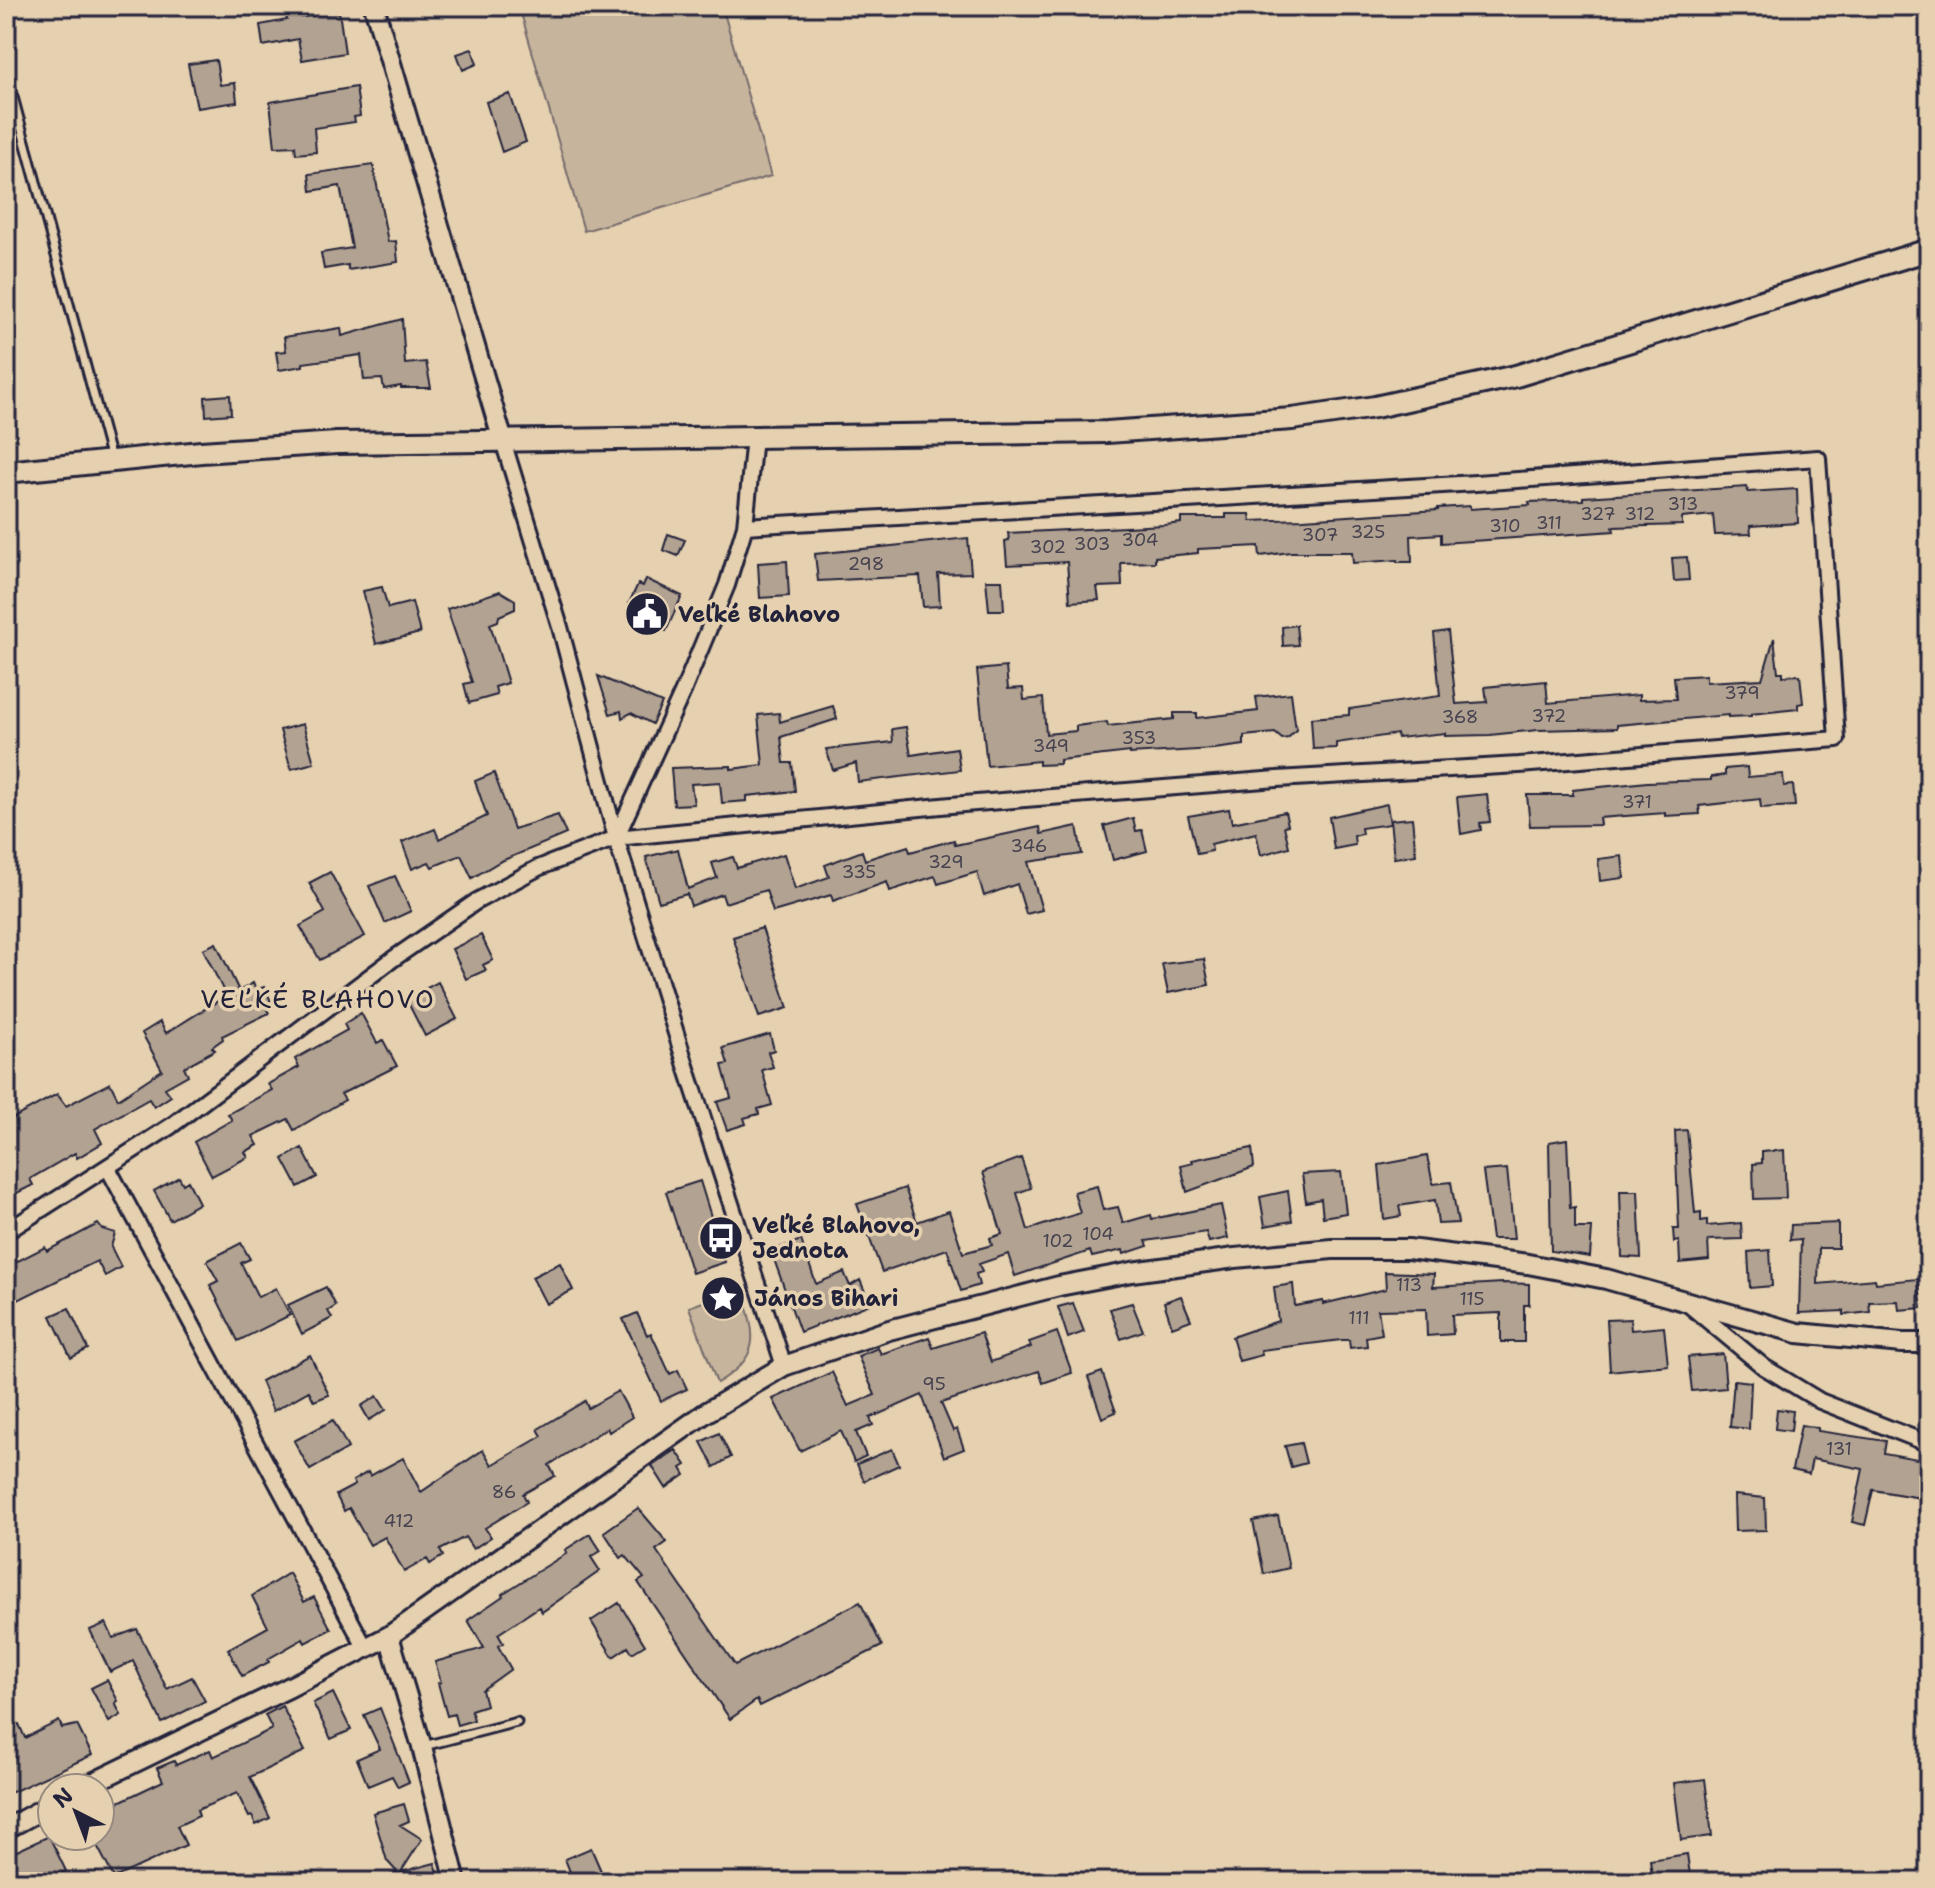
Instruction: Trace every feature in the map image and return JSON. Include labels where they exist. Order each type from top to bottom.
[{"type":"main road","points":[[6,472],[201,452],[337,443],[1107,432],[1292,419],[1375,407],[1516,376],[1929,250]]},
{"type":"street","points":[[374,6],[560,627],[616,838],[784,1366]]},
{"type":"street","points":[[616,838],[684,689],[727,585],[745,526],[754,437]]},
{"type":"street","points":[[6,1232],[171,1126],[393,959],[477,901],[538,868],[616,838],[951,805],[1837,739],[1818,458],[1476,483],[745,526]]},
{"type":"street","points":[[108,1168],[366,1649]]},
{"type":"street","points":[[115,1772],[389,1636],[707,1412],[784,1366],[889,1330],[1059,1286],[1220,1260],[1332,1249],[1408,1249],[1528,1264],[1606,1279],[1798,1333],[1929,1343]]},
{"type":"street","points":[[1688,1304],[1764,1367],[1820,1401],[1929,1444]]},
{"type":"street","points":[[389,1636],[422,1747],[456,1882]]},
{"type":"street","points":[[6,1829],[36,1813]]},
{"type":"lane","points":[[6,71],[111,461]]},
{"type":"lane","points":[[422,1747],[517,1722]]},
{"type":"shaded area","points":[[519,6],[722,6],[771,176],[584,231]]},
{"type":"shaded area","points":[[741,1288],[750,1318],[752,1342],[743,1363],[717,1383],[689,1307]]},
{"type":"building","points":[[284,6],[301,6],[302,17],[339,11],[345,53],[302,60],[298,39],[263,46],[260,25],[287,20]]},
{"type":"building","points":[[472,49],[477,64],[463,70],[457,54]]},
{"type":"building","points":[[216,60],[220,85],[235,83],[237,102],[197,108],[188,64]]},
{"type":"building","points":[[356,87],[360,116],[354,117],[355,122],[314,128],[316,152],[296,154],[295,146],[275,147],[270,102]]},
{"type":"building","points":[[510,94],[526,142],[502,152],[486,102]]},
{"type":"building","points":[[373,165],[388,242],[396,241],[398,262],[348,270],[348,265],[324,269],[321,253],[352,248],[340,186],[311,191],[309,174]]},
{"type":"building","points":[[402,319],[405,364],[426,362],[431,388],[401,386],[384,389],[382,379],[364,380],[361,355],[303,363],[303,366],[279,370],[276,352],[286,351],[284,337],[341,328],[342,336]]},
{"type":"building","points":[[230,395],[231,414],[206,416],[205,397]]},
{"type":"building","points":[[1747,487],[1748,492],[1797,489],[1798,523],[1750,526],[1751,534],[1715,535],[1713,515],[1682,518],[1682,525],[1613,527],[1614,531],[1487,540],[1441,543],[1441,534],[1411,536],[1412,562],[1353,563],[1352,552],[1290,552],[1260,556],[1259,546],[1198,549],[1198,553],[1155,557],[1155,562],[1121,563],[1122,586],[1097,587],[1099,600],[1070,602],[1067,562],[1007,565],[1005,541],[1009,540],[1008,533],[1165,525],[1181,523],[1181,518],[1226,518],[1226,514],[1250,514],[1251,521],[1303,519]]},
{"type":"building","points":[[668,534],[685,540],[678,556],[663,550]]},
{"type":"building","points":[[968,538],[971,573],[938,574],[940,606],[923,607],[920,576],[818,581],[815,554]]},
{"type":"building","points":[[1687,557],[1689,580],[1674,581],[1672,558]]},
{"type":"building","points":[[787,561],[789,596],[760,598],[758,563]]},
{"type":"building","points":[[646,579],[682,596],[666,631],[629,614],[633,605],[629,603],[638,584],[643,586]]},
{"type":"building","points":[[986,580],[1002,580],[1004,610],[989,610]]},
{"type":"building","points":[[382,587],[388,608],[412,602],[420,633],[376,644],[363,591]]},
{"type":"building","points":[[500,591],[515,600],[515,609],[490,624],[508,683],[495,687],[497,695],[469,703],[464,684],[472,682],[447,609]]},
{"type":"building","points":[[1296,625],[1298,645],[1283,646],[1282,627]]},
{"type":"building","points":[[1448,631],[1456,704],[1487,702],[1485,687],[1546,681],[1548,703],[1639,695],[1639,700],[1676,699],[1674,677],[1706,675],[1706,682],[1762,679],[1774,638],[1778,672],[1783,672],[1783,676],[1800,675],[1803,703],[1798,704],[1798,709],[1751,716],[1728,715],[1617,725],[1617,728],[1490,735],[1445,736],[1445,733],[1398,738],[1397,734],[1336,743],[1336,748],[1313,749],[1311,718],[1349,715],[1349,709],[1440,696],[1434,633]]},
{"type":"building","points":[[1006,667],[1008,689],[1023,688],[1024,700],[1043,698],[1046,734],[1076,731],[1076,726],[1107,722],[1108,726],[1174,719],[1174,713],[1197,713],[1197,718],[1258,711],[1256,697],[1291,693],[1296,730],[1288,738],[1282,739],[1275,733],[1244,736],[1244,745],[1214,749],[1130,752],[1060,760],[1060,764],[1039,765],[1039,761],[987,766],[977,670]]},
{"type":"building","points":[[598,676],[662,703],[652,724],[631,713],[622,718],[621,711],[610,714]]},
{"type":"building","points":[[833,706],[837,719],[781,737],[784,763],[792,763],[795,791],[747,796],[747,801],[722,803],[720,782],[691,784],[694,804],[674,805],[671,768],[731,766],[731,769],[763,765],[758,715],[779,713],[780,722]]},
{"type":"building","points":[[303,724],[314,763],[291,769],[280,730]]},
{"type":"building","points":[[906,727],[911,755],[957,748],[960,770],[858,782],[856,763],[833,770],[826,749],[893,742],[892,729]]},
{"type":"building","points":[[1747,767],[1748,777],[1783,774],[1784,786],[1793,785],[1795,806],[1761,808],[1760,799],[1699,806],[1700,814],[1599,818],[1600,825],[1530,826],[1527,795],[1573,795],[1573,790],[1647,782],[1711,780],[1711,777],[1725,775],[1725,769]]},
{"type":"building","points":[[494,773],[514,829],[558,815],[566,834],[499,862],[472,878],[461,855],[432,867],[429,862],[412,869],[402,842],[435,829],[439,839],[487,816],[475,781]]},
{"type":"building","points":[[1487,794],[1490,822],[1480,823],[1481,830],[1461,834],[1457,797]]},
{"type":"building","points":[[1387,804],[1390,824],[1361,828],[1362,834],[1354,836],[1355,845],[1334,849],[1329,817]]},
{"type":"building","points":[[1229,809],[1232,823],[1285,812],[1288,825],[1284,826],[1289,847],[1261,855],[1256,833],[1211,844],[1212,851],[1197,854],[1188,816]]},
{"type":"building","points":[[1133,818],[1136,831],[1142,830],[1147,851],[1113,860],[1104,826]]},
{"type":"building","points":[[1412,818],[1416,855],[1394,858],[1390,820]]},
{"type":"building","points":[[1077,826],[1082,854],[1028,862],[1042,910],[1026,914],[1017,884],[984,896],[977,872],[938,884],[935,876],[890,891],[887,882],[833,901],[831,895],[773,912],[766,890],[725,903],[722,894],[691,906],[687,894],[659,902],[646,857],[678,849],[688,889],[717,878],[712,863],[733,857],[737,868],[784,854],[795,889],[829,877],[825,865],[862,851],[865,860],[908,846],[910,852],[954,840],[955,845],[1040,827],[1041,834]]},
{"type":"building","points":[[1622,856],[1624,878],[1600,881],[1598,859]]},
{"type":"building","points":[[330,872],[365,936],[320,960],[300,926],[325,912],[309,883]]},
{"type":"building","points":[[395,876],[411,911],[385,923],[369,886]]},
{"type":"building","points":[[762,928],[788,1008],[759,1017],[733,937]]},
{"type":"building","points":[[481,935],[493,960],[483,965],[486,970],[466,979],[452,949]]},
{"type":"building","points":[[216,943],[239,991],[253,983],[256,990],[264,987],[271,1001],[264,1004],[269,1013],[222,1036],[223,1039],[212,1047],[215,1050],[184,1067],[188,1075],[165,1088],[171,1096],[154,1107],[149,1099],[95,1129],[102,1143],[77,1158],[75,1153],[30,1179],[33,1185],[13,1195],[6,1180],[6,1122],[57,1094],[66,1106],[110,1083],[118,1099],[162,1070],[142,1033],[160,1022],[166,1033],[226,996],[203,949]]},
{"type":"building","points":[[1204,959],[1209,985],[1168,993],[1162,964]]},
{"type":"building","points":[[438,982],[457,1019],[425,1036],[406,999]]},
{"type":"building","points":[[361,1013],[377,1043],[383,1040],[397,1066],[341,1094],[345,1100],[294,1130],[288,1119],[253,1136],[258,1145],[245,1152],[248,1157],[212,1176],[194,1142],[232,1120],[228,1114],[272,1090],[268,1084],[299,1067],[295,1059],[347,1030],[344,1024]]},
{"type":"building","points":[[770,1034],[774,1050],[768,1052],[773,1067],[762,1070],[772,1105],[758,1109],[759,1114],[744,1118],[746,1124],[727,1130],[717,1102],[731,1098],[722,1065],[728,1064],[723,1048]]},
{"type":"building","points":[[1687,1130],[1695,1213],[1701,1212],[1701,1221],[1707,1220],[1707,1226],[1741,1223],[1742,1239],[1708,1240],[1709,1260],[1680,1263],[1679,1241],[1674,1242],[1673,1229],[1679,1229],[1675,1131]]},
{"type":"building","points":[[1567,1139],[1570,1208],[1575,1207],[1575,1228],[1592,1228],[1590,1257],[1551,1251],[1549,1142]]},
{"type":"building","points":[[302,1148],[317,1177],[298,1187],[283,1159]]},
{"type":"building","points":[[1252,1148],[1254,1167],[1187,1192],[1181,1166],[1193,1163],[1192,1160]]},
{"type":"building","points":[[1784,1150],[1786,1198],[1754,1199],[1753,1164],[1762,1163],[1762,1152]]},
{"type":"building","points":[[1427,1156],[1433,1184],[1451,1182],[1458,1223],[1438,1224],[1435,1200],[1399,1206],[1401,1216],[1384,1219],[1379,1165]]},
{"type":"building","points":[[1021,1158],[1031,1188],[1017,1193],[1028,1230],[1080,1213],[1074,1192],[1097,1186],[1103,1210],[1118,1207],[1123,1223],[1151,1215],[1152,1219],[1221,1205],[1228,1238],[1209,1242],[1206,1232],[1146,1241],[1148,1246],[1124,1254],[1123,1250],[1092,1257],[1090,1251],[1015,1276],[1008,1254],[979,1264],[982,1272],[976,1274],[979,1285],[961,1291],[947,1249],[882,1272],[857,1204],[905,1188],[917,1222],[949,1211],[963,1253],[992,1245],[990,1238],[1002,1234],[983,1172]]},
{"type":"building","points":[[1507,1169],[1514,1239],[1492,1239],[1483,1171]]},
{"type":"building","points":[[1341,1172],[1346,1213],[1323,1217],[1321,1199],[1306,1202],[1302,1174]]},
{"type":"building","points":[[179,1177],[183,1184],[188,1181],[199,1203],[170,1220],[154,1191]]},
{"type":"building","points":[[700,1181],[725,1262],[692,1273],[666,1192]]},
{"type":"building","points":[[1288,1191],[1292,1221],[1265,1226],[1260,1197]]},
{"type":"building","points":[[1620,1191],[1638,1191],[1641,1258],[1622,1257]]},
{"type":"building","points":[[1838,1223],[1838,1248],[1819,1248],[1818,1284],[1918,1279],[1922,1308],[1899,1310],[1898,1301],[1869,1302],[1870,1312],[1844,1315],[1844,1311],[1799,1313],[1801,1239],[1790,1240],[1791,1225]]},
{"type":"building","points":[[98,1224],[102,1229],[115,1233],[111,1247],[121,1267],[105,1276],[97,1261],[10,1304],[6,1296],[6,1267],[45,1247],[47,1251]]},
{"type":"building","points":[[801,1240],[816,1284],[844,1272],[850,1286],[860,1280],[870,1304],[800,1332],[771,1251]]},
{"type":"building","points":[[241,1243],[250,1259],[241,1263],[258,1297],[276,1288],[290,1315],[238,1341],[210,1285],[218,1281],[207,1261]]},
{"type":"building","points":[[1770,1250],[1772,1286],[1750,1288],[1748,1252]]},
{"type":"building","points":[[560,1263],[573,1290],[546,1304],[532,1277]]},
{"type":"building","points":[[1385,1272],[1434,1274],[1433,1287],[1529,1284],[1529,1305],[1524,1305],[1524,1342],[1501,1342],[1501,1313],[1452,1315],[1453,1334],[1427,1336],[1426,1309],[1378,1310],[1382,1334],[1366,1337],[1367,1346],[1350,1348],[1349,1340],[1341,1340],[1261,1350],[1262,1355],[1239,1361],[1232,1337],[1278,1321],[1274,1287],[1293,1284],[1295,1306],[1323,1301],[1323,1304],[1386,1289]]},
{"type":"building","points":[[326,1287],[336,1306],[328,1311],[332,1318],[302,1334],[288,1305]]},
{"type":"building","points":[[1181,1296],[1191,1320],[1172,1327],[1164,1302]]},
{"type":"building","points":[[1073,1303],[1084,1332],[1068,1338],[1058,1307]]},
{"type":"building","points":[[1132,1303],[1143,1331],[1121,1339],[1110,1309]]},
{"type":"building","points":[[69,1308],[88,1349],[71,1358],[51,1316]]},
{"type":"building","points":[[637,1313],[647,1335],[651,1333],[670,1374],[678,1370],[687,1389],[661,1401],[623,1319]]},
{"type":"building","points":[[1630,1319],[1631,1330],[1664,1327],[1668,1365],[1610,1371],[1607,1320]]},
{"type":"building","points":[[1057,1332],[1072,1373],[1043,1383],[1039,1371],[941,1403],[953,1431],[957,1429],[964,1449],[944,1457],[922,1395],[870,1418],[873,1425],[856,1432],[866,1456],[854,1462],[841,1431],[800,1451],[773,1399],[832,1372],[848,1406],[875,1395],[858,1356],[878,1348],[881,1354],[929,1337],[933,1348],[981,1333],[991,1362],[1031,1347],[1029,1342]]},
{"type":"building","points":[[1723,1354],[1726,1388],[1692,1391],[1688,1357]]},
{"type":"building","points":[[310,1355],[329,1395],[314,1401],[309,1391],[273,1411],[261,1381]]},
{"type":"building","points":[[1102,1372],[1116,1412],[1102,1418],[1088,1377]]},
{"type":"building","points":[[1734,1380],[1751,1382],[1749,1429],[1730,1427]]},
{"type":"building","points":[[618,1391],[632,1417],[609,1432],[607,1428],[549,1465],[555,1476],[523,1494],[527,1502],[485,1528],[491,1537],[473,1549],[465,1537],[440,1550],[443,1556],[430,1564],[427,1559],[404,1572],[385,1537],[370,1545],[349,1508],[344,1511],[336,1495],[355,1485],[353,1481],[368,1472],[370,1476],[403,1458],[421,1492],[483,1450],[492,1465],[542,1436],[538,1429],[585,1401],[588,1408]]},
{"type":"building","points":[[377,1396],[386,1410],[369,1420],[361,1406]]},
{"type":"building","points":[[1777,1409],[1793,1411],[1791,1431],[1775,1429]]},
{"type":"building","points":[[333,1420],[348,1448],[310,1470],[294,1441]]},
{"type":"building","points":[[1801,1425],[1818,1428],[1818,1431],[1886,1441],[1884,1453],[1928,1461],[1921,1498],[1873,1490],[1865,1525],[1852,1522],[1863,1469],[1812,1459],[1809,1474],[1792,1470]]},
{"type":"building","points":[[719,1433],[731,1457],[714,1467],[701,1442]]},
{"type":"building","points":[[1301,1443],[1306,1463],[1291,1467],[1285,1446]]},
{"type":"building","points":[[892,1449],[899,1465],[864,1481],[857,1464]]},
{"type":"building","points":[[676,1450],[686,1465],[681,1468],[685,1475],[666,1488],[652,1466]]},
{"type":"building","points":[[1734,1495],[1765,1498],[1766,1530],[1735,1531]]},
{"type":"building","points":[[638,1508],[667,1542],[656,1550],[735,1665],[860,1602],[882,1646],[760,1706],[757,1700],[730,1719],[638,1582],[644,1578],[625,1555],[621,1558],[604,1532]]},
{"type":"building","points":[[1278,1516],[1289,1568],[1264,1574],[1253,1521]]},
{"type":"building","points":[[590,1534],[601,1551],[591,1557],[600,1571],[542,1612],[539,1607],[498,1634],[503,1643],[498,1646],[511,1669],[482,1690],[486,1705],[471,1710],[474,1720],[457,1725],[454,1714],[447,1716],[435,1662],[484,1648],[468,1620]]},
{"type":"building","points":[[289,1573],[304,1602],[314,1597],[331,1629],[305,1643],[303,1639],[242,1676],[228,1649],[268,1627],[252,1596]]},
{"type":"building","points":[[619,1603],[645,1645],[632,1653],[628,1647],[613,1657],[591,1621]]},
{"type":"building","points":[[106,1623],[113,1638],[137,1629],[167,1689],[192,1677],[205,1701],[162,1723],[133,1661],[110,1672],[90,1630]]},
{"type":"building","points":[[107,1680],[118,1701],[115,1703],[121,1715],[109,1722],[91,1688]]},
{"type":"building","points":[[333,1693],[351,1730],[331,1739],[313,1703]]},
{"type":"building","points":[[282,1706],[305,1751],[250,1777],[270,1818],[256,1825],[237,1793],[197,1810],[199,1816],[177,1826],[186,1845],[114,1878],[100,1852],[116,1852],[116,1803],[163,1781],[157,1768],[174,1761],[176,1765],[210,1750],[213,1757],[272,1729],[265,1715]]},
{"type":"building","points":[[380,1708],[409,1782],[398,1787],[392,1776],[368,1786],[357,1759],[380,1749],[364,1715]]},
{"type":"building","points":[[59,1721],[62,1728],[77,1725],[92,1755],[55,1772],[36,1772],[36,1781],[6,1795],[6,1730],[19,1724],[25,1738]]},
{"type":"building","points":[[1705,1779],[1712,1836],[1681,1840],[1674,1783]]},
{"type":"building","points":[[404,1804],[409,1821],[400,1825],[422,1839],[401,1872],[435,1863],[441,1882],[382,1882],[381,1878],[398,1873],[387,1861],[373,1813]]},
{"type":"building","points":[[36,1842],[36,1852],[57,1852],[66,1871],[60,1874],[63,1882],[6,1882],[6,1856]]},
{"type":"building","points":[[591,1848],[601,1871],[574,1882],[565,1859]]},
{"type":"building","points":[[1687,1854],[1691,1882],[1653,1882],[1650,1860]]},
{"type":"place","name":"Veľké Blahovo","points":[[647,614]]},
{"type":"place","name":"Veľké Blahovo, Jednota","points":[[721,1238]]},
{"type":"place","name":"János Bihari","points":[[723,1298]]},
{"type":"district","name":"VEĽKÉ BLAHOVO","points":[[318,998]]}]
